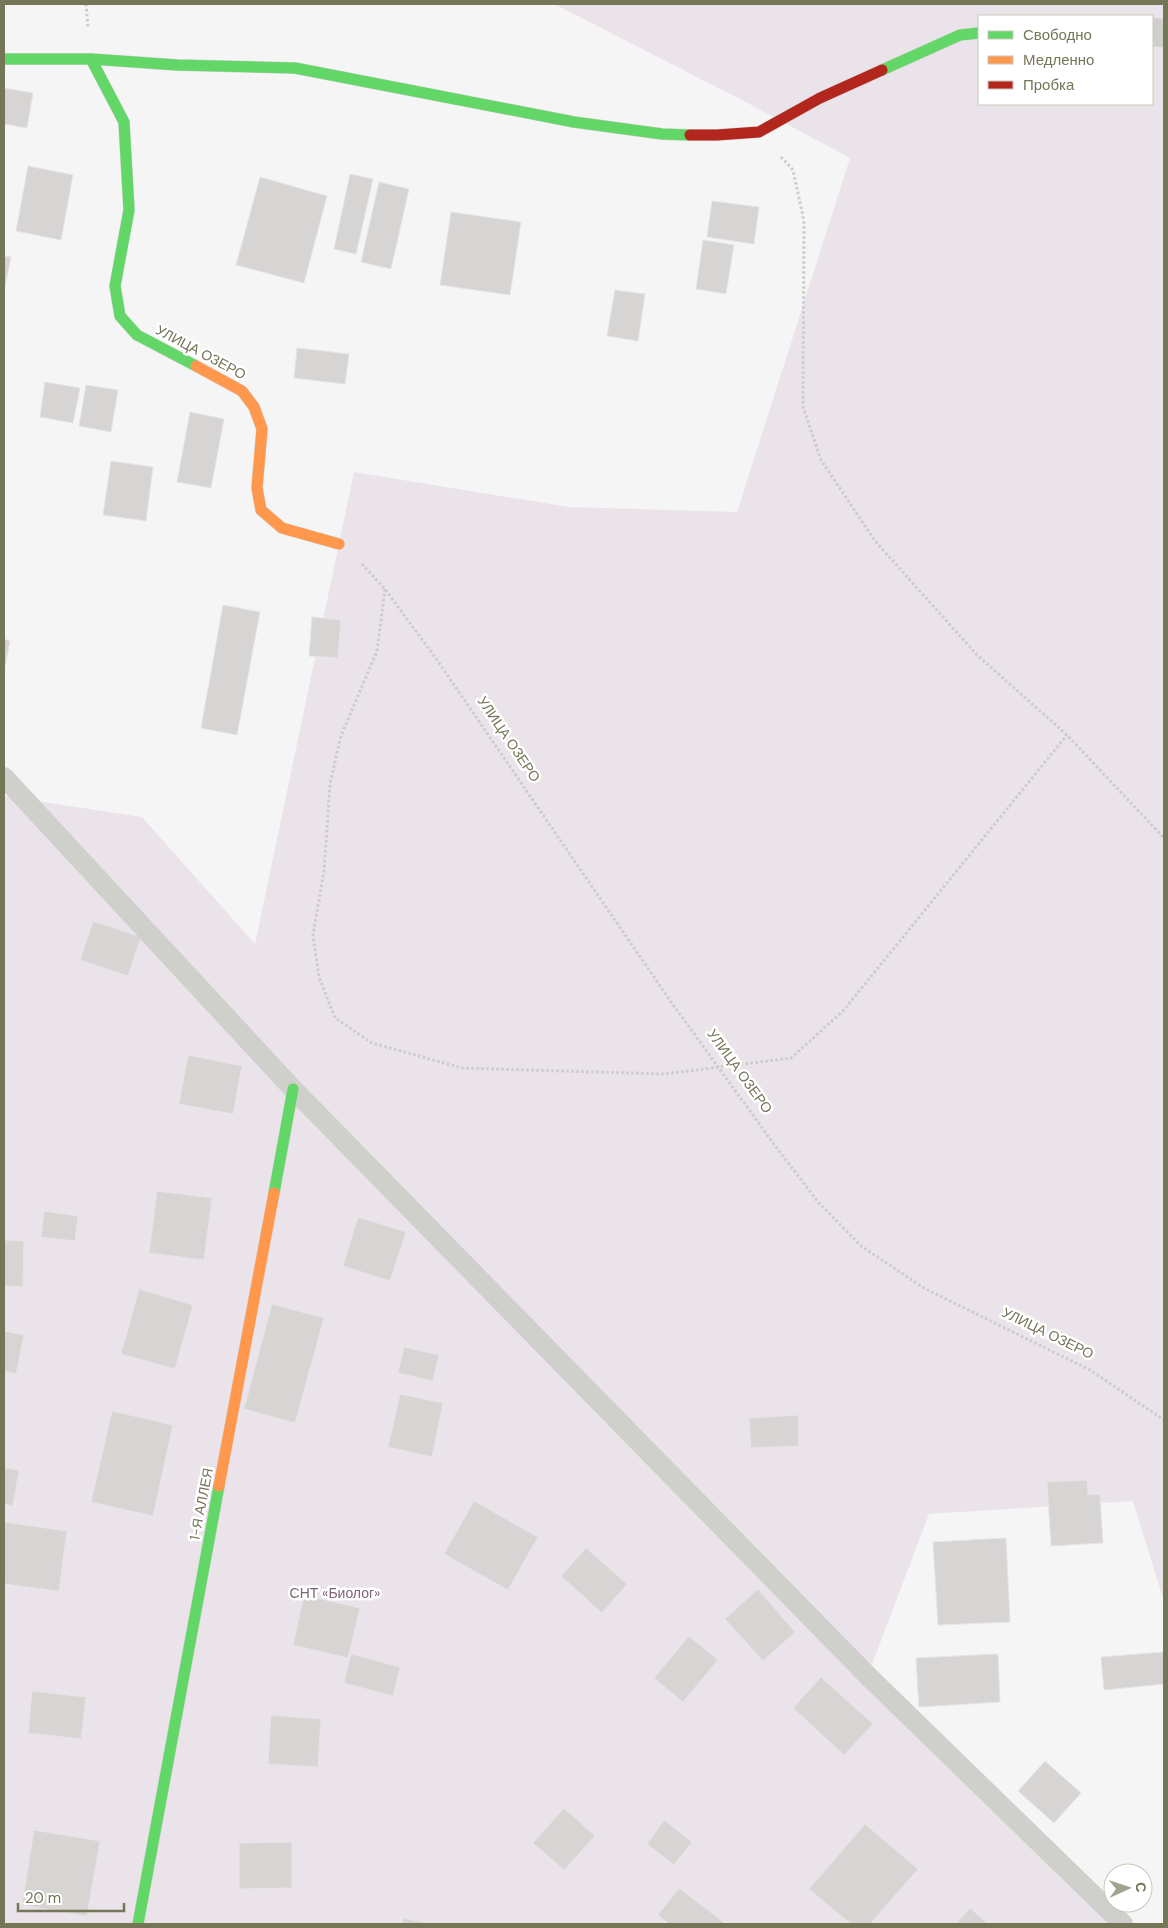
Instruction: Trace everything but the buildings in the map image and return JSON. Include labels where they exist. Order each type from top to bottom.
[{"type":"street","points":[[4,59],[91,59],[177,65],[295,68],[574,122],[662,134],[717,135],[759,132],[820,98],[960,35],[978,33]]},
{"type":"street","name":"УЛИЦА ОЗЕРО","points":[[91,59],[124,122],[129,210],[115,286],[120,316],[137,335],[242,391],[254,408],[262,429],[257,488],[261,510],[282,528],[339,544]]},
{"type":"street","name":"1-Я АЛЛЕЯ","points":[[138,1924],[293,1089]]},
{"type":"lane","points":[[4,777],[293,1089],[868,1676],[1119,1923]]},
{"type":"path","points":[[759,132],[793,170],[804,220],[803,407],[822,460],[875,541],[938,612],[977,655],[1067,735],[1164,838]]},
{"type":"path","name":"УЛИЦА ОЗЕРО","points":[[339,544],[361,563],[385,589],[438,660],[669,999],[818,1202],[861,1246],[924,1288],[1090,1370],[1164,1420]]},
{"type":"path","points":[[385,589],[377,651],[341,736],[330,784],[324,872],[313,935],[319,978],[335,1018],[372,1043],[462,1068],[664,1074],[791,1058],[843,1011],[1067,735]]},
{"type":"green space","name":"СНТ «Биолог»","points":[[554,4],[1164,4],[1164,1597],[1133,1501],[929,1514],[868,1675],[1103,1904],[1103,1913],[1112,1913],[1123,1924],[4,1924],[4,796],[142,817],[255,944],[354,472],[569,507],[737,512],[850,158],[742,100]]},
{"type":"traffic: fast","points":[[882,70],[960,35],[978,33]]},
{"type":"traffic: fast","points":[[4,59],[91,59],[124,122],[129,210],[115,286],[120,316],[137,335],[196,366]]},
{"type":"traffic: fast","points":[[91,59],[177,65],[295,68],[574,122],[662,134],[690,135]]},
{"type":"traffic: fast","points":[[274,1193],[293,1089]]},
{"type":"traffic: fast","points":[[138,1924],[219,1486]]},
{"type":"traffic: slow","points":[[196,366],[242,391],[254,407],[262,429],[257,488],[261,510],[282,528],[339,544]]},
{"type":"traffic: slow","points":[[219,1486],[274,1193]]},
{"type":"traffic: jam","points":[[690,135],[759,132],[820,98],[882,70]]}]
